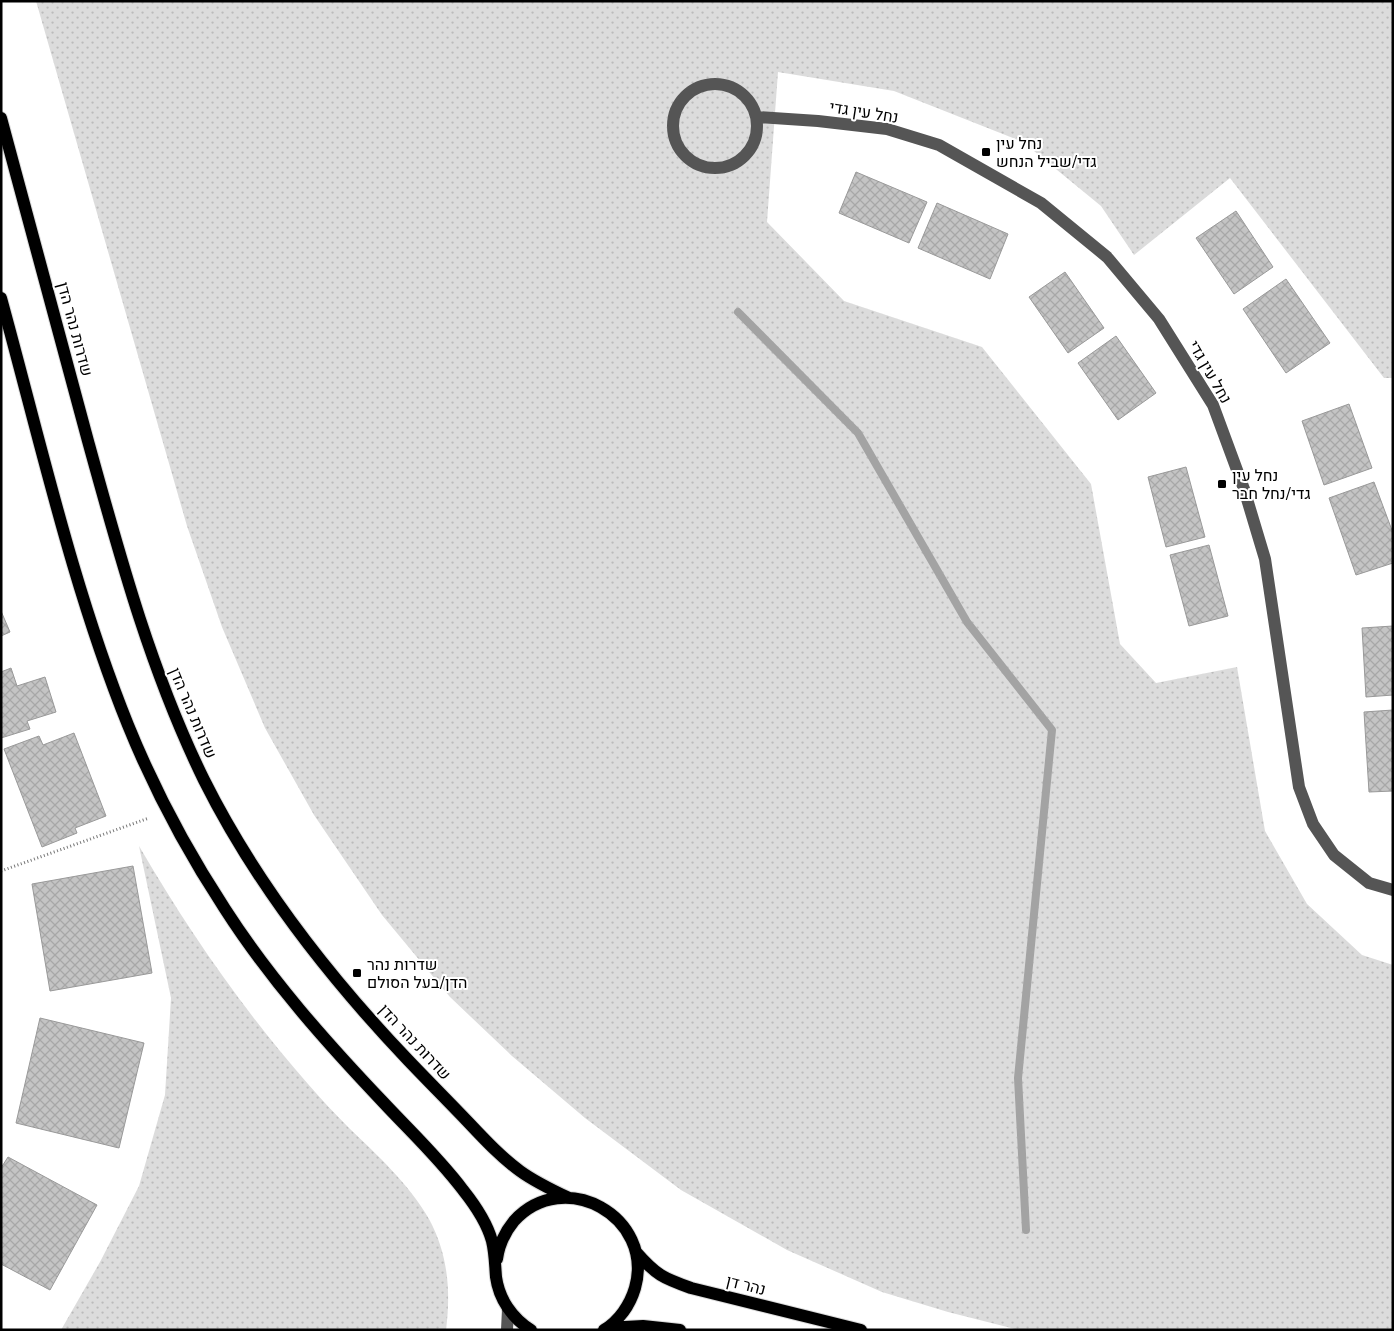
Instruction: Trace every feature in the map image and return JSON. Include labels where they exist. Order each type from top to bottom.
[{"type":"main road","name":"שדרות נהר הדן","points":[[1,118],[120,559],[174,715],[204,780],[236,840],[271,894],[308,944],[361,1009],[399,1051],[500,1154],[529,1177],[569,1198]]},
{"type":"main road","name":"שדרות נהר הדן","points":[[1,298],[74,569],[101,652],[128,726],[168,811],[220,902],[262,962],[341,1057],[438,1159],[470,1199],[492,1243],[502,1299],[516,1318],[531,1330]]},
{"type":"main road","name":"שדרות נהר הדן","points":[[496,1266],[500,1244],[505,1234],[526,1210],[548,1200],[569,1198],[591,1202],[610,1213],[625,1229],[635,1250],[638,1272],[634,1293],[623,1313],[605,1329]]},
{"type":"main road","name":"נהר דן","points":[[635,1250],[649,1267],[665,1279],[692,1288],[861,1330]]},
{"type":"main road","name":"שדרות נהר הדן","points":[[605,1329],[643,1326],[680,1330]]},
{"type":"street","points":[[716,83],[730,86],[742,93],[752,104],[757,117],[758,131],[754,144],[746,156],[735,164],[722,168],[708,168],[696,164],[684,156],[676,144],[673,130],[674,116],[680,103],[689,92],[702,85],[716,83]]},
{"type":"street","name":"נחל עין גדי","points":[[757,117],[818,121],[887,129],[939,146],[1041,203],[1108,257],[1159,319],[1213,405],[1244,489],[1265,559],[1299,787],[1313,824],[1334,855],[1369,883],[1393,890]]},
{"type":"street","points":[[507,1330],[508,1309]]},
{"type":"path","points":[[1,871],[168,811]]},
{"type":"shaded area","points":[[36,1],[1393,1],[1393,378],[1384,378],[1230,178],[1134,255],[1101,206],[1023,142],[894,91],[778,72],[767,222],[844,301],[982,347],[1091,484],[1120,644],[1156,683],[1237,667],[1265,831],[1307,904],[1362,955],[1393,965],[1393,1330],[1019,1330],[948,1312],[882,1292],[787,1250],[681,1190],[585,1118],[512,1056],[450,997],[382,915],[314,815],[265,728],[222,627],[187,526]]},
{"type":"shaded area","points":[[139,846],[197,939],[261,1027],[318,1095],[392,1171],[421,1206],[435,1232],[447,1273],[446,1330],[61,1330],[100,1262],[139,1186],[165,1095],[171,998]]},
{"type":"building","points":[[856,172],[927,202],[909,243],[839,213]]},
{"type":"building","points":[[937,203],[1008,234],[990,279],[918,248]]},
{"type":"building","points":[[1236,211],[1273,267],[1234,294],[1196,238]]},
{"type":"building","points":[[1065,272],[1104,328],[1068,353],[1029,297]]},
{"type":"building","points":[[1286,279],[1330,343],[1286,373],[1243,309]]},
{"type":"building","points":[[1116,336],[1156,393],[1118,420],[1078,363]]},
{"type":"building","points":[[1349,404],[1372,468],[1324,485],[1302,421]]},
{"type":"building","points":[[1186,467],[1205,537],[1166,547],[1148,477]]},
{"type":"building","points":[[1374,482],[1393,533],[1393,563],[1356,575],[1329,498]]},
{"type":"building","points":[[1209,545],[1228,616],[1189,626],[1170,555]]},
{"type":"building","points":[[1,611],[10,632],[1,636]]},
{"type":"building","points":[[1393,626],[1393,695],[1366,697],[1362,628]]},
{"type":"building","points":[[11,668],[17,686],[45,677],[56,712],[27,721],[30,729],[1,738],[1,672]]},
{"type":"building","points":[[1393,710],[1393,791],[1369,792],[1364,712]]},
{"type":"building","points":[[74,733],[106,816],[75,828],[77,833],[42,847],[4,749],[39,736],[43,745]]},
{"type":"building","points":[[133,866],[152,973],[50,991],[32,884]]},
{"type":"building","points":[[40,1018],[144,1043],[119,1148],[16,1123]]},
{"type":"building","points":[[8,1157],[97,1205],[50,1290],[1,1264],[1,1168]]},
{"type":"waterway","points":[[738,312],[858,433],[967,622],[1052,730],[1018,1078],[1026,1230]]},
{"type":"place","name":"נחל עין גדי/שביל הנחש","points":[[986,152]]},
{"type":"place","name":"נחל עין גדי/נחל חבר","points":[[1222,484]]},
{"type":"place","name":"שדרות נהר הדן/בעל הסולם","points":[[357,973]]}]
